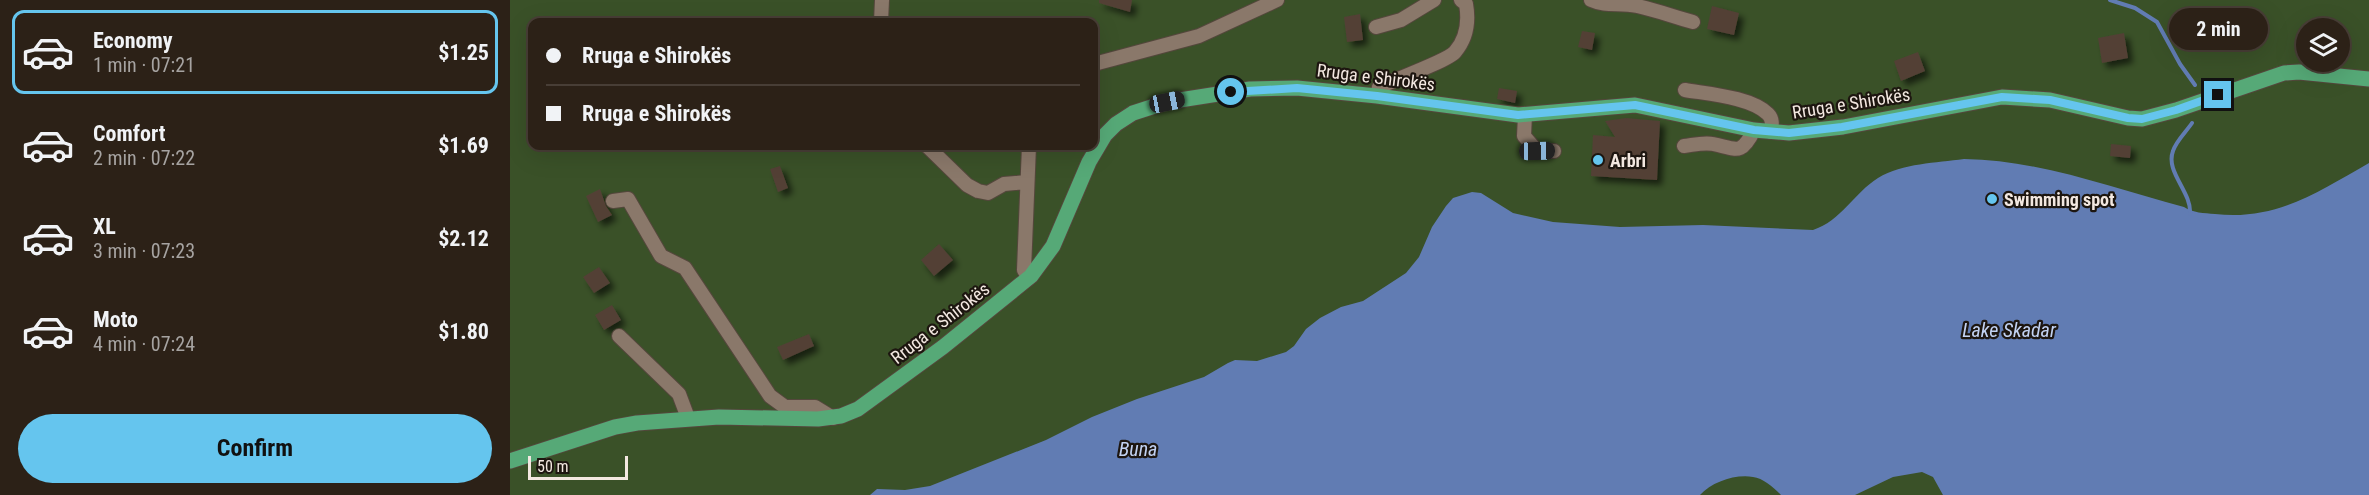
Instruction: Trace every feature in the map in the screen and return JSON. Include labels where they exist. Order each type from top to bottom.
[{"type":"main road","name":"Rruga e Shirokës","points":[[1098,146],[1116,124],[1132,113],[1151,106],[1189,98],[1273,88],[1297,88],[1377,96],[1525,115],[1635,105],[1754,130],[1789,133],[1832,129],[2002,97],[2050,100],[2128,118],[2142,119],[2176,110],[2284,73],[2299,72],[2369,79]]},
{"type":"main road","name":"Rruga e Shirokës","points":[[510,461],[637,423],[688,418],[833,418],[870,402],[1029,278],[1053,246],[1096,150]]},
{"type":"street","points":[[881,18],[882,0]]},
{"type":"street","points":[[1098,63],[1199,36],[1277,0]]},
{"type":"street","points":[[1376,27],[1401,20],[1434,0]]},
{"type":"street","points":[[1377,96],[1379,87],[1454,53],[1465,35],[1468,17],[1466,4],[1461,0]]},
{"type":"street","points":[[1591,0],[1607,5],[1638,6],[1693,22]]},
{"type":"street","points":[[1685,90],[1739,99],[1768,114],[1772,121],[1772,132]]},
{"type":"street","points":[[1525,115],[1524,136],[1537,151],[1554,151]]},
{"type":"street","points":[[1684,146],[1710,143],[1734,151],[1742,148],[1754,130]]},
{"type":"street","points":[[931,150],[967,185],[978,191],[988,193],[1004,184],[1026,182]]},
{"type":"street","points":[[1029,150],[1023,270],[1029,278]]},
{"type":"street","points":[[613,201],[628,199],[661,256],[685,268],[770,396],[785,407],[815,406],[833,418]]},
{"type":"street","points":[[619,336],[679,394],[688,418]]},
{"type":"green space","points":[[510,0],[2369,0],[2369,495],[510,495]]},
{"type":"water","name":"Lake Skadar","points":[[1964,159],[2020,164],[2075,176],[2195,212],[2237,215],[2277,209],[2296,202],[2369,163],[2369,495],[1943,495],[1933,477],[1922,472],[1893,477],[1855,495],[1781,495],[1761,479],[1746,476],[1717,483],[1700,495],[870,495],[877,489],[905,490],[930,486],[1046,440],[1092,417],[1137,399],[1204,377],[1235,360],[1257,361],[1286,352],[1294,346],[1306,329],[1320,318],[1341,307],[1363,301],[1406,273],[1419,257],[1432,227],[1446,206],[1453,198],[1472,192],[1481,193],[1513,213],[1553,222],[1620,227],[1703,225],[1813,230],[1840,214],[1869,184],[1888,173],[1920,164]]},
{"type":"building","points":[[1099,0],[1132,0],[1130,12],[1099,3]]},
{"type":"building","points":[[1712,6],[1739,13],[1734,35],[1707,29]]},
{"type":"building","points":[[1360,14],[1363,40],[1347,42],[1344,17]]},
{"type":"building","points":[[1582,31],[1595,33],[1592,50],[1578,47]]},
{"type":"building","points":[[2124,33],[2128,58],[2102,63],[2098,38]]},
{"type":"building","points":[[1918,52],[1925,71],[1901,81],[1894,61]]},
{"type":"building","points":[[1499,88],[1517,91],[1515,103],[1497,99]]},
{"type":"building","points":[[1626,118],[1660,121],[1657,180],[1591,176],[1593,135],[1615,137],[1605,121]]},
{"type":"building","points":[[2111,144],[2131,146],[2130,158],[2110,156]]},
{"type":"building","points":[[780,166],[788,188],[778,192],[770,169]]},
{"type":"building","points":[[600,189],[612,215],[598,222],[586,196]]},
{"type":"building","points":[[939,244],[953,260],[934,276],[921,260]]},
{"type":"building","points":[[599,267],[610,283],[594,293],[583,277]]},
{"type":"building","points":[[612,305],[621,320],[604,330],[595,315]]},
{"type":"building","points":[[809,334],[814,346],[783,360],[777,347]]},
{"type":"waterway","points":[[2110,0],[2135,8],[2157,22],[2180,64],[2195,85]]},
{"type":"waterway","points":[[2190,214],[2190,206],[2175,174],[2172,159],[2176,144],[2192,123]]},
{"type":"place","name":"Arbri","points":[[1598,160]]},
{"type":"place","name":"Swimming spot","points":[[1992,199]]},
{"type":"route","points":[[1231,92],[1250,89],[1297,88],[1518,115],[1635,105],[1754,130],[1789,133],[1842,127],[2002,97],[2050,100],[2128,118],[2142,119],[2218,95]]},
{"type":"water label","name":"Buna","points":[[1138,449]]}]
